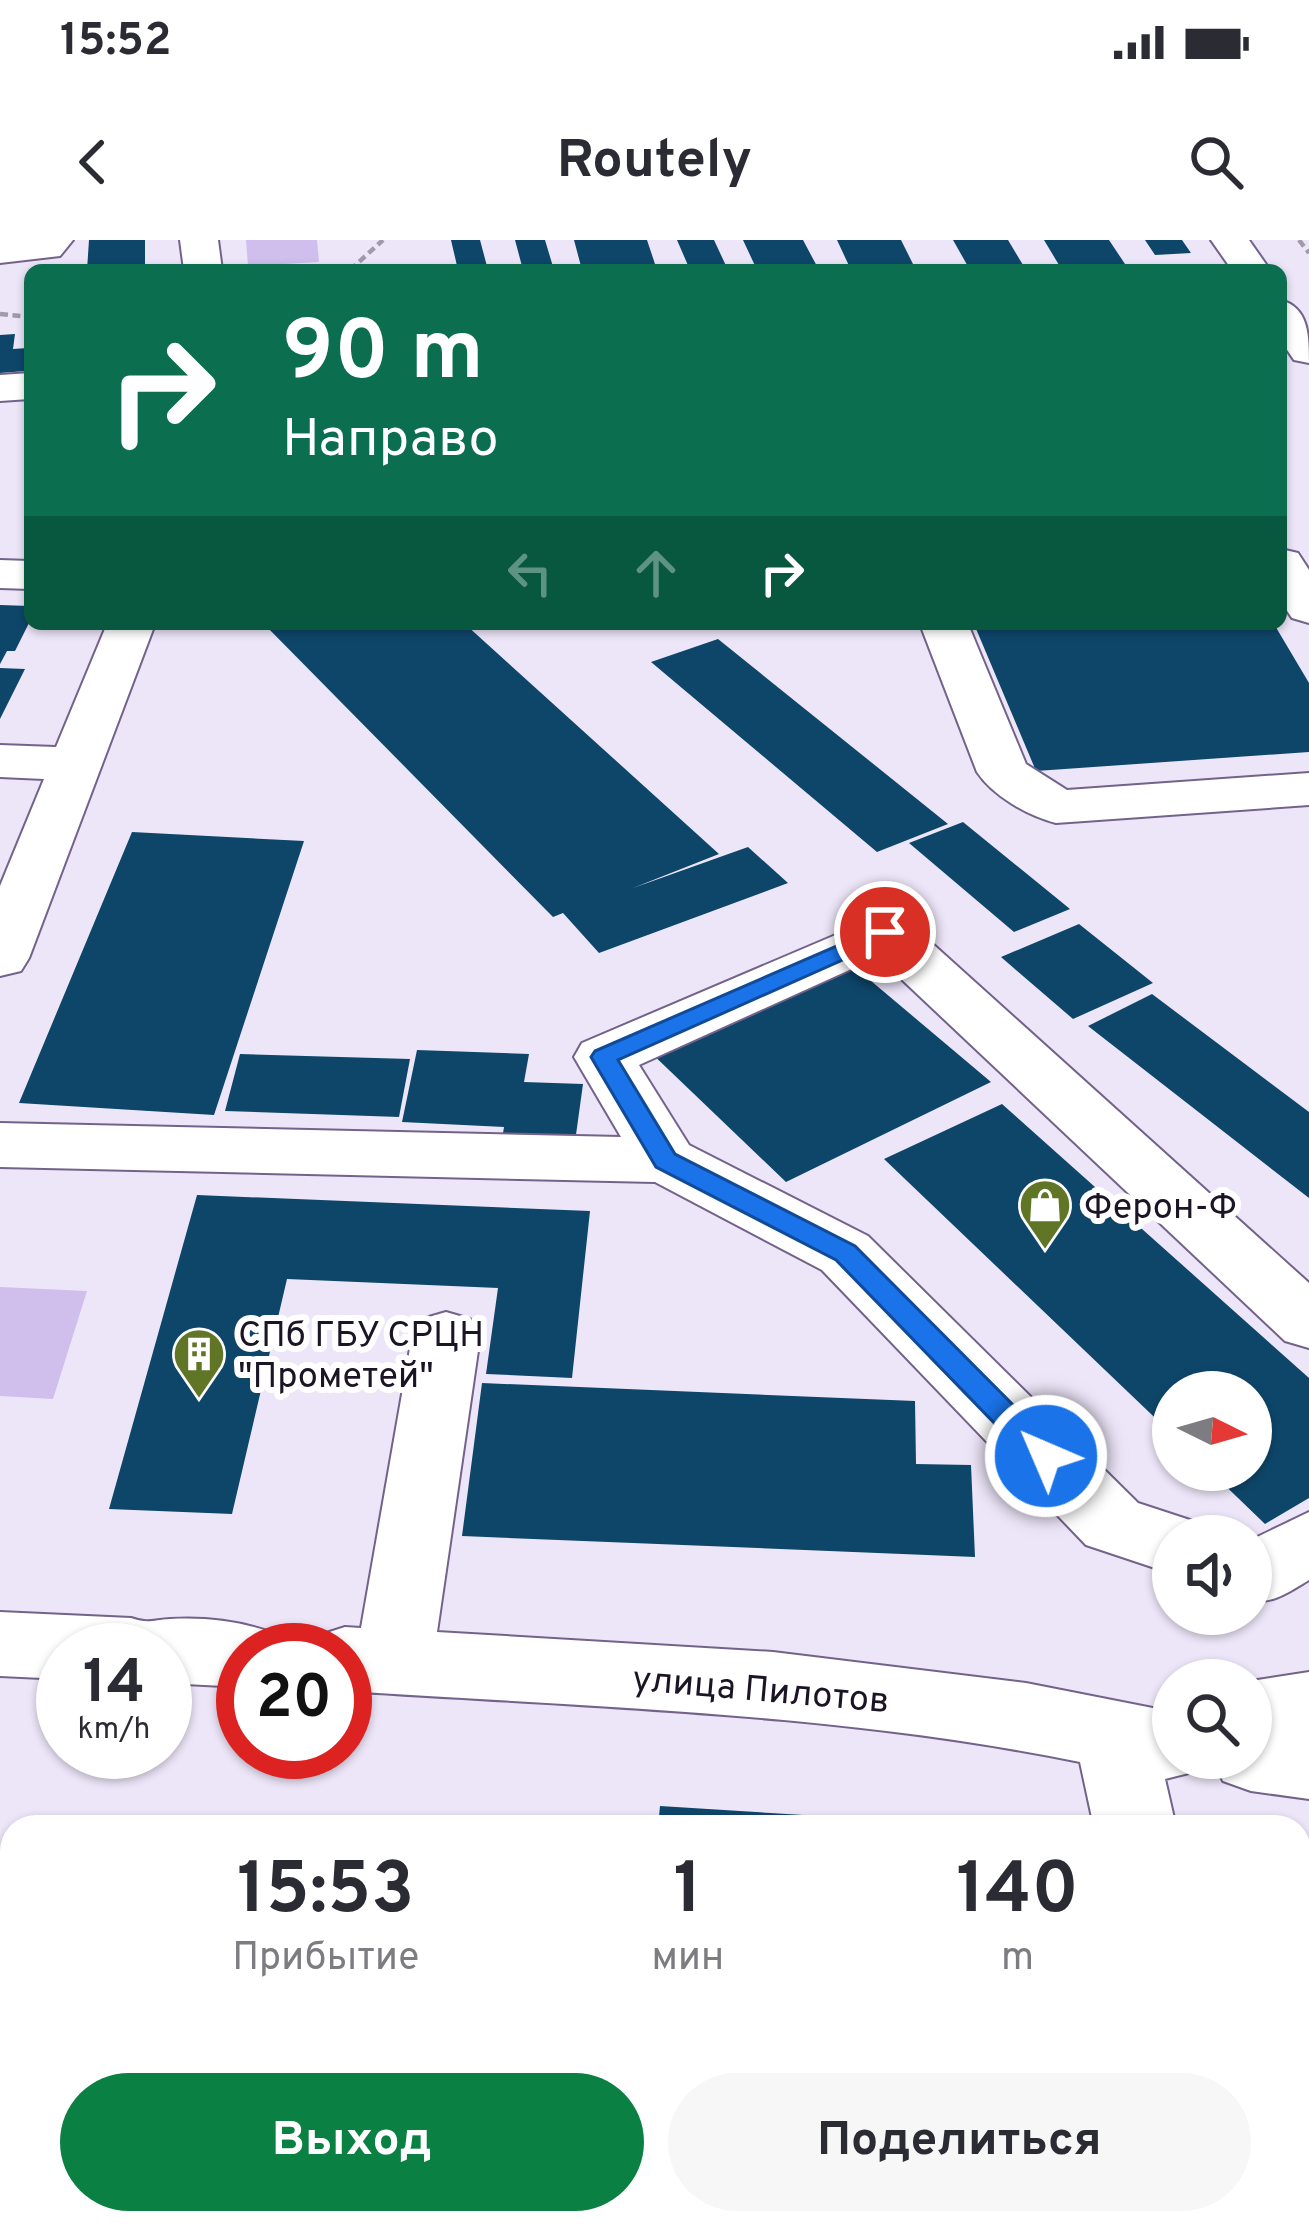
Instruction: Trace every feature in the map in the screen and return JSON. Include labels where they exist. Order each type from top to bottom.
[{"type":"street","points":[[0,250],[46,248],[64,259]]},
{"type":"street","points":[[1287,320],[1309,351]]},
{"type":"street","points":[[0,958],[10,904],[76,764],[129,630]]},
{"type":"street","points":[[946,630],[1003,772],[1056,807],[1309,789]]},
{"type":"street","points":[[0,761],[76,764]]},
{"type":"street","points":[[666,1160],[604,1057],[885,932],[1309,1323]]},
{"type":"street","points":[[0,1145],[666,1160],[845,1253],[1112,1524],[1152,1537]]},
{"type":"street","points":[[372,1652],[446,1337]]},
{"type":"street","points":[[1272,1564],[1309,1541]]},
{"type":"street","points":[[0,1644],[36,1646]]},
{"type":"street","name":"улица Пилотов","points":[[372,1660],[773,1685],[1152,1734]]},
{"type":"street","points":[[1272,1712],[1309,1706]]},
{"type":"street","points":[[1138,1815],[1152,1744]]},
{"type":"street","points":[[1272,1759],[1309,1764]]},
{"type":"path","points":[[357,264],[383,240]]},
{"type":"path","points":[[1299,240],[1309,253]]},
{"type":"shaded area","points":[[246,240],[317,240],[319,262],[248,264]]},
{"type":"shaded area","points":[[0,1287],[87,1291],[53,1399],[0,1396]]},
{"type":"building","points":[[89,240],[145,240],[145,264],[87,264]]},
{"type":"building","points":[[451,240],[480,240],[486,264],[457,264]]},
{"type":"building","points":[[515,240],[545,240],[552,264],[521,264]]},
{"type":"building","points":[[574,240],[647,240],[655,264],[580,264]]},
{"type":"building","points":[[677,240],[714,240],[725,264],[687,264]]},
{"type":"building","points":[[743,240],[803,240],[816,264],[754,264]]},
{"type":"building","points":[[837,240],[901,240],[913,264],[848,264]]},
{"type":"building","points":[[953,240],[1008,240],[1022,264],[967,264]]},
{"type":"building","points":[[1044,240],[1109,240],[1125,264],[1058,264]]},
{"type":"building","points":[[1145,240],[1182,240],[1191,253],[1155,255]]},
{"type":"building","points":[[15,334],[13,349],[24,348],[24,371],[0,373],[0,335]]},
{"type":"building","points":[[0,605],[24,606],[26,630],[15,651],[7,651],[0,664]]},
{"type":"building","points":[[270,630],[472,630],[719,854],[633,888],[748,847],[788,883],[599,953],[563,913],[553,917]]},
{"type":"building","points":[[977,630],[1278,630],[1309,683],[1309,752],[1036,771]]},
{"type":"building","points":[[718,639],[948,824],[877,852],[651,662]]},
{"type":"building","points":[[0,668],[25,669],[0,719]]},
{"type":"building","points":[[963,822],[1070,909],[1014,932],[909,843]]},
{"type":"building","points":[[132,832],[304,841],[214,1115],[19,1103]]},
{"type":"building","points":[[1079,924],[1153,983],[1073,1019],[1001,957]]},
{"type":"building","points":[[845,959],[991,1082],[786,1182],[646,1048]]},
{"type":"building","points":[[1152,994],[1309,1112],[1309,1198],[1088,1026]]},
{"type":"building","points":[[417,1050],[529,1054],[524,1082],[583,1084],[575,1142],[502,1139],[504,1127],[402,1122]]},
{"type":"building","points":[[240,1054],[410,1059],[399,1117],[225,1111]]},
{"type":"building","points":[[1002,1104],[1309,1378],[1309,1498],[1272,1520],[1272,1515],[1256,1515],[1231,1491],[1272,1491],[1272,1371],[1152,1371],[1152,1415],[884,1159]]},
{"type":"building","name":"СПб ГБУ СРЦН \"Прометей\"","points":[[197,1195],[590,1211],[572,1378],[486,1374],[498,1288],[287,1279],[232,1514],[109,1509]]},
{"type":"building","points":[[482,1383],[915,1401],[916,1464],[971,1465],[975,1557],[462,1536]]},
{"type":"building","points":[[660,1806],[803,1815],[659,1815]]},
{"type":"place","name":"Ферон-Ф","points":[[1045,1251]]},
{"type":"place","name":"СПб ГБУ СРЦН \"Прометей\"","points":[[199,1400]]},
{"type":"route","points":[[885,932],[604,1057],[666,1160],[845,1253],[1046,1456]]}]
